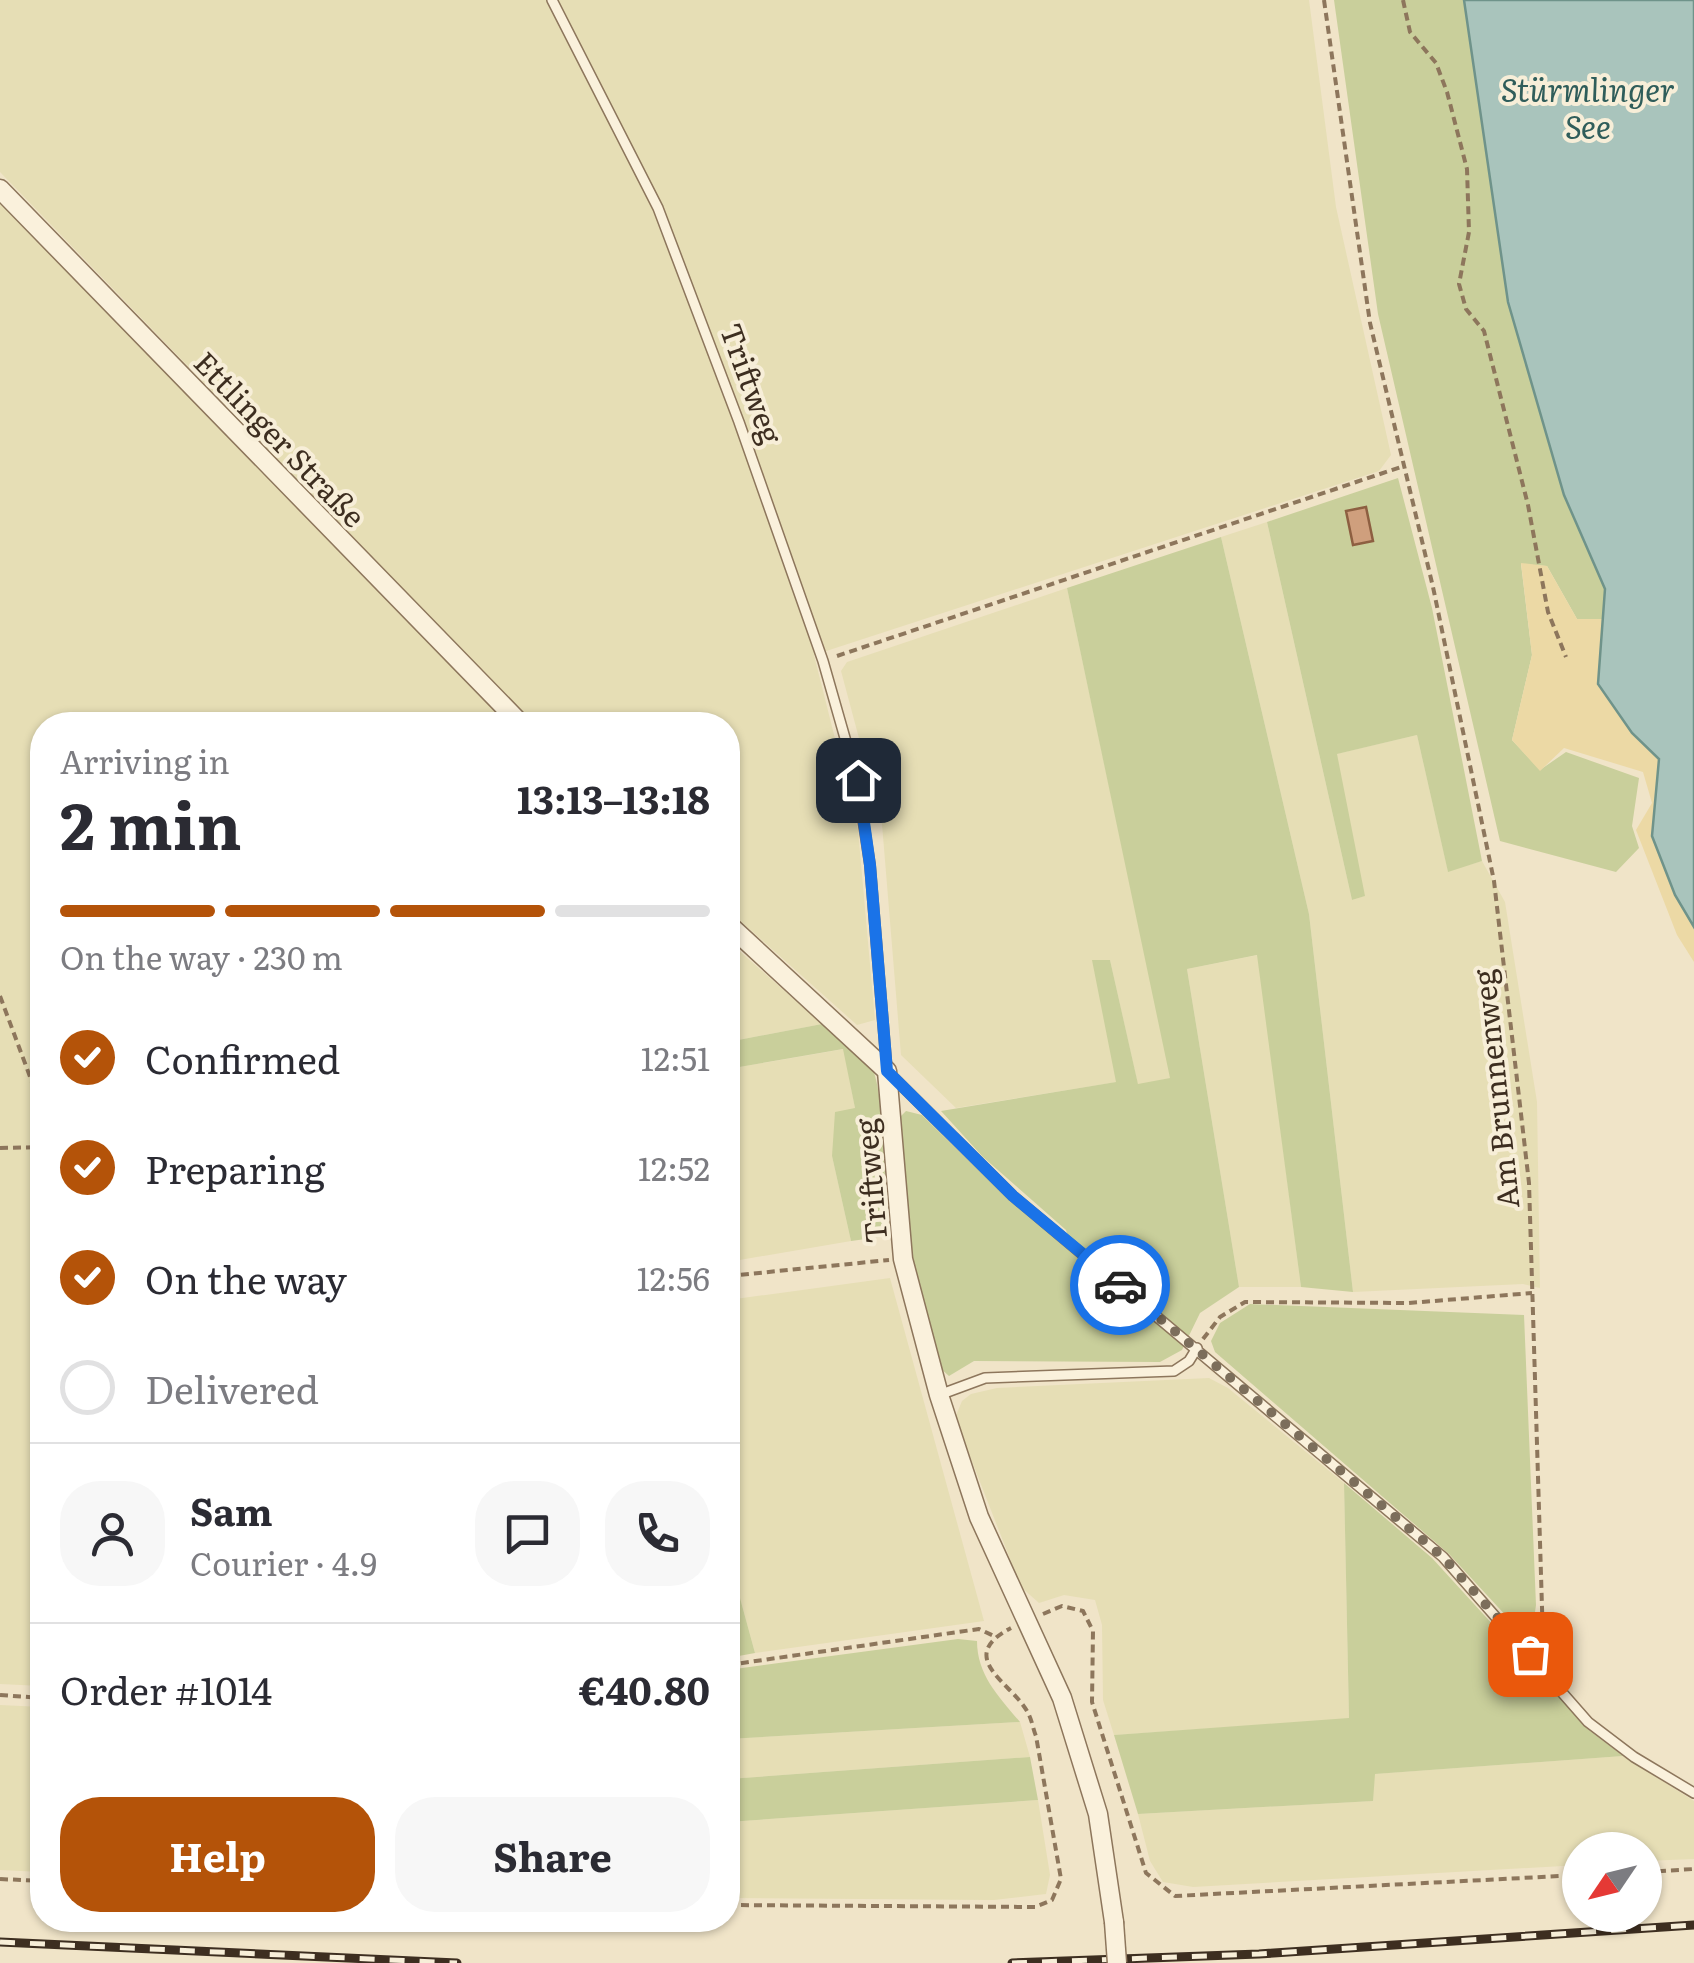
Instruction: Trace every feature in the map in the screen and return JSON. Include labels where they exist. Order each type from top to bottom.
[{"type":"street","name":"Ettlinger Straße","points":[[0,189],[509,712]]},
{"type":"street","points":[[740,935],[887,1071]]},
{"type":"street","name":"Triftweg","points":[[887,1071],[903,1259],[938,1395],[972,1499],[1062,1698],[1090,1784],[1114,1922],[1117,1963]]},
{"type":"lane","name":"Triftweg","points":[[552,0],[658,208],[823,661],[858,780],[870,865],[887,1071]]},
{"type":"lane","points":[[887,1071],[1013,1196],[1443,1557],[1588,1722],[1634,1758],[1694,1793]]},
{"type":"lane","points":[[938,1395],[984,1378],[1174,1371],[1189,1361],[1197,1348]]},
{"type":"path","name":"Am Brunnenweg","points":[[1324,0],[1357,251],[1402,466],[1433,586],[1494,881],[1529,1183],[1544,1640],[1530,1654]]},
{"type":"path","points":[[1403,0],[1410,32],[1436,63],[1448,92],[1467,168],[1469,232],[1459,284],[1466,309],[1484,331],[1528,505],[1548,612],[1566,658]]},
{"type":"path","points":[[823,661],[1402,466]]},
{"type":"path","points":[[0,996],[30,1077]]},
{"type":"path","points":[[0,1148],[30,1147]]},
{"type":"path","points":[[740,1275],[903,1259]]},
{"type":"path","points":[[1197,1348],[1220,1317],[1244,1302],[1409,1302],[1532,1293]]},
{"type":"path","points":[[740,1905],[1035,1907],[1052,1900],[1062,1879],[1036,1736],[1028,1713],[990,1667],[987,1651],[995,1636],[1062,1606],[1083,1610],[1093,1631],[1092,1702],[1146,1873],[1174,1896],[1562,1876]]},
{"type":"path","points":[[740,1662],[979,1629],[995,1636]]},
{"type":"path","points":[[0,1695],[30,1697]]},
{"type":"path","points":[[1662,1871],[1694,1869]]},
{"type":"path","points":[[0,1879],[30,1880]]},
{"type":"shaded area","points":[[0,0],[1309,0],[1336,207],[1391,455],[1379,471],[814,655],[858,830],[875,1020],[857,1025],[740,921],[740,712],[522,712],[0,172]]},
{"type":"shaded area","points":[[0,196],[496,712],[30,712],[30,1685],[0,1684]]},
{"type":"shaded area","points":[[1267,522],[1352,900],[1364,896],[1336,754],[1417,735],[1448,871],[1482,861],[1505,902],[1537,1102],[1540,1288],[1523,1284],[1353,1292],[1309,914],[1221,537]]},
{"type":"shaded area","points":[[1067,588],[1171,1078],[1138,1085],[1110,960],[1093,960],[1117,1082],[956,1108],[901,1055],[882,824],[841,671],[847,662]]},
{"type":"shaded area","points":[[740,952],[822,1024],[740,1040]]},
{"type":"shaded area","points":[[1258,955],[1301,1287],[1239,1287],[1187,969]]},
{"type":"shaded area","points":[[844,1049],[855,1108],[832,1156],[851,1241],[740,1260],[740,1067]]},
{"type":"shaded area","points":[[890,1278],[984,1621],[755,1653],[740,1598],[740,1298]]},
{"type":"shaded area","points":[[1209,1378],[1228,1388],[1344,1483],[1349,1719],[1114,1735],[1103,1700],[1102,1625],[1095,1600],[1064,1595],[1039,1603],[1021,1587],[955,1418],[962,1401],[971,1394],[997,1388]]},
{"type":"shaded area","points":[[0,1705],[30,1706],[30,1871],[0,1870]]},
{"type":"shaded area","points":[[1020,1722],[1030,1757],[740,1778],[740,1738]]},
{"type":"shaded area","points":[[1623,1756],[1694,1801],[1694,1859],[1662,1860],[1662,1832],[1562,1832],[1562,1866],[1193,1887],[1163,1882],[1150,1861],[1138,1814],[1372,1801],[1374,1774]]},
{"type":"shaded area","points":[[1038,1800],[1050,1875],[1046,1894],[994,1900],[740,1898],[740,1821]]},
{"type":"green space","points":[[1334,0],[1464,0],[1508,302],[1564,495],[1605,589],[1603,619],[1577,619],[1547,566],[1521,564],[1532,655],[1512,740],[1540,770],[1566,752],[1639,778],[1632,826],[1639,848],[1616,872],[1500,841],[1378,314]]},
{"type":"green space","points":[[1398,478],[1432,608],[1482,861],[1448,872],[1417,735],[1337,754],[1365,896],[1352,900],[1267,522]]},
{"type":"green space","points":[[1221,537],[1309,914],[1353,1292],[1301,1287],[1257,955],[1187,969],[1239,1287],[1200,1313],[1182,1350],[1160,1362],[974,1361],[949,1376],[939,1367],[902,1211],[898,1119],[906,1111],[922,1115],[1008,1199],[1073,1253],[1066,1230],[983,1157],[941,1111],[1116,1082],[1092,960],[1110,960],[1138,1084],[1170,1078],[1067,588]]},
{"type":"green space","points":[[822,1024],[836,1030],[864,1056],[877,1084],[888,1236],[851,1241],[832,1156],[835,1112],[855,1108],[843,1049],[740,1067],[740,1040]]},
{"type":"green space","points":[[1250,1304],[1524,1315],[1536,1605],[1534,1619],[1521,1632],[1449,1554],[1215,1352],[1211,1341],[1220,1323]]},
{"type":"green space","points":[[1344,1483],[1432,1558],[1590,1731],[1623,1756],[1375,1774],[1373,1801],[1138,1814],[1114,1735],[1349,1718]]},
{"type":"green space","points":[[740,1598],[755,1653],[740,1656]]},
{"type":"green space","points":[[958,1639],[977,1641],[985,1675],[1020,1722],[740,1738],[740,1668]]},
{"type":"green space","points":[[1030,1757],[1038,1800],[740,1821],[740,1778]]},
{"type":"sand","points":[[1521,563],[1547,566],[1577,619],[1603,619],[1598,684],[1632,733],[1659,759],[1675,895],[1694,927],[1694,962],[1677,935],[1636,830],[1652,803],[1643,772],[1564,748],[1540,771],[1512,740],[1532,655]]},
{"type":"water","name":"Stürmlinger See","points":[[1464,0],[1694,0],[1694,927],[1675,895],[1652,836],[1659,759],[1632,733],[1598,684],[1605,589],[1564,495],[1508,302]]},
{"type":"building","points":[[1366,507],[1373,541],[1353,545],[1346,511]]},
{"type":"railway","points":[[1012,1963],[1259,1954],[1694,1925]]},
{"type":"railway","points":[[0,1942],[457,1963]]},
{"type":"way so far","points":[[1120,1285],[1443,1557],[1530,1654]]},
{"type":"route","points":[[858,780],[870,865],[887,1071],[1013,1196],[1120,1285]]}]
